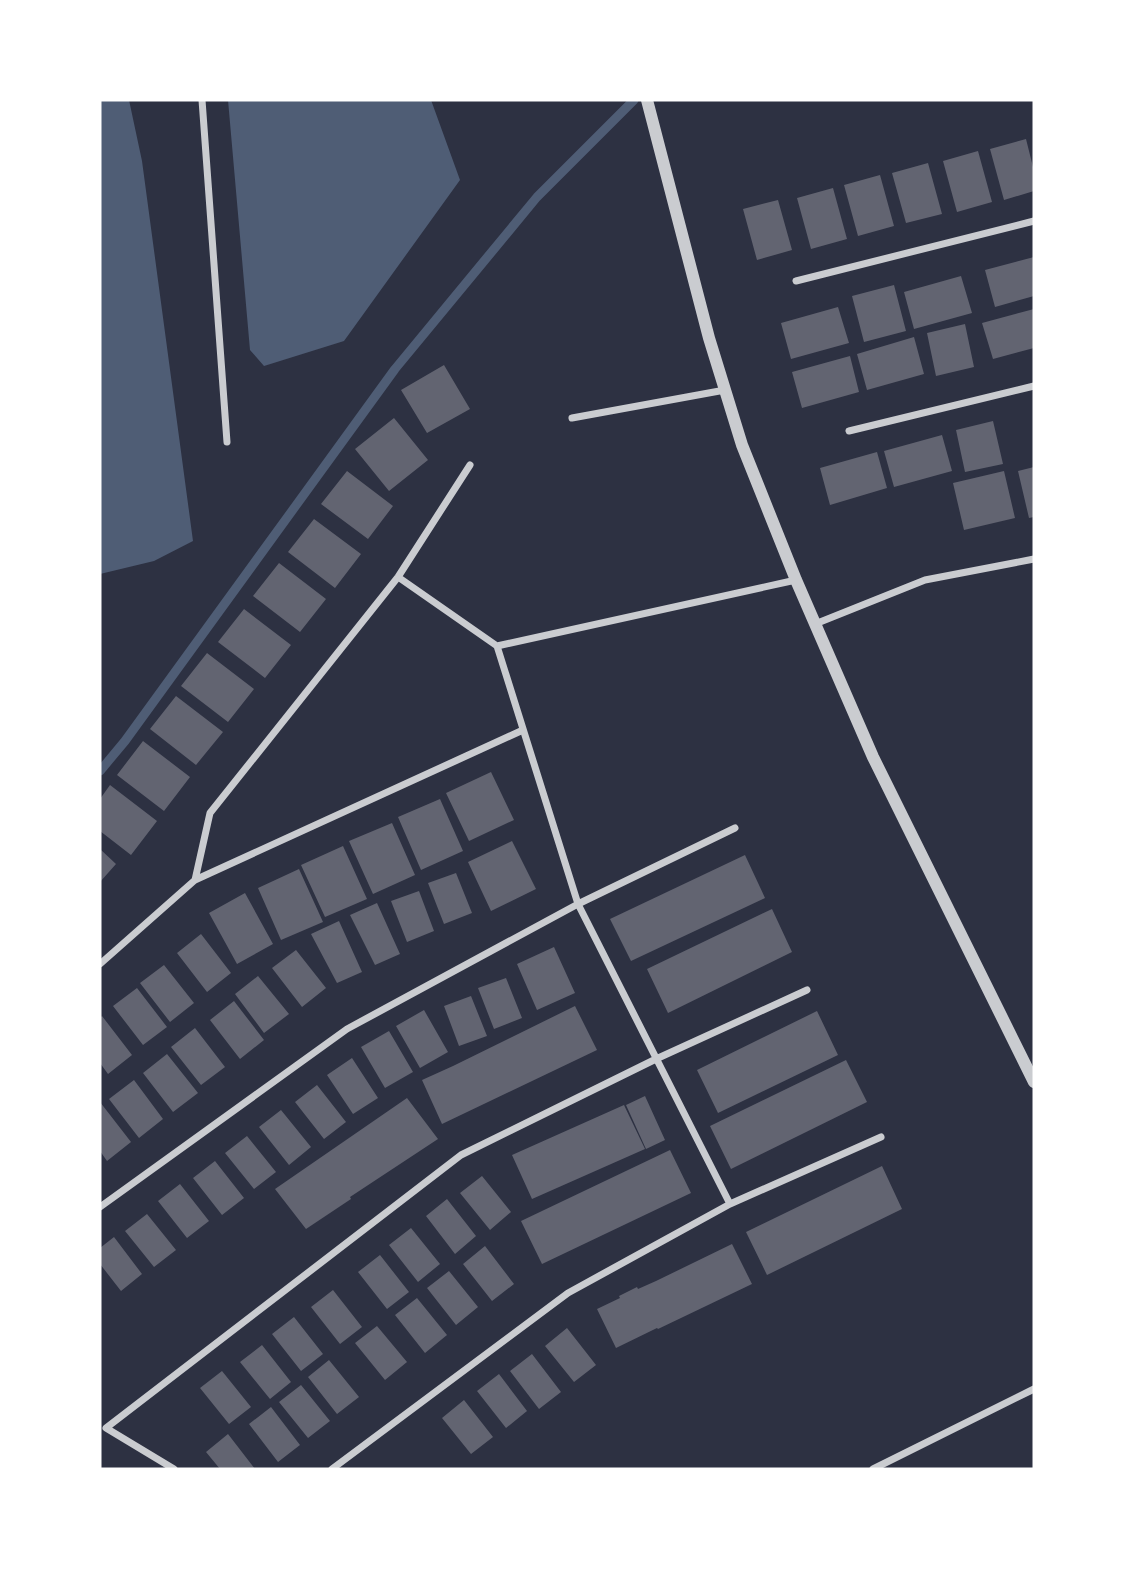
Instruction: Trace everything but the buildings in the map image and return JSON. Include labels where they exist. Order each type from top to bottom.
[{"type":"street","points":[[202,100],[228,442]]},
{"type":"street","points":[[648,100],[709,338],[742,446],[796,580],[873,757],[1034,1082]]},
{"type":"street","points":[[796,281],[1034,222]]},
{"type":"street","points":[[849,431],[1034,386]]},
{"type":"street","points":[[572,418],[725,390]]},
{"type":"street","points":[[194,880],[210,813],[398,577],[470,465]]},
{"type":"street","points":[[815,624],[925,580],[1034,559]]},
{"type":"street","points":[[398,577],[497,646],[578,904],[730,1204]]},
{"type":"street","points":[[497,646],[796,580]]},
{"type":"street","points":[[100,964],[194,880],[523,730]]},
{"type":"street","points":[[100,1208],[346,1029],[578,904],[735,828]]},
{"type":"street","points":[[174,1469],[107,1428],[461,1155],[656,1059],[807,990]]},
{"type":"street","points":[[332,1469],[568,1293],[730,1204],[881,1137]]},
{"type":"street","points":[[873,1469],[1034,1389]]},
{"type":"water","points":[[100,100],[129,100],[142,161],[193,541],[154,561],[100,574]]},
{"type":"water","points":[[228,100],[431,100],[460,180],[344,341],[264,366],[250,350]]},
{"type":"waterway","points":[[100,771],[125,741],[395,369],[537,197],[634,100]]}]
